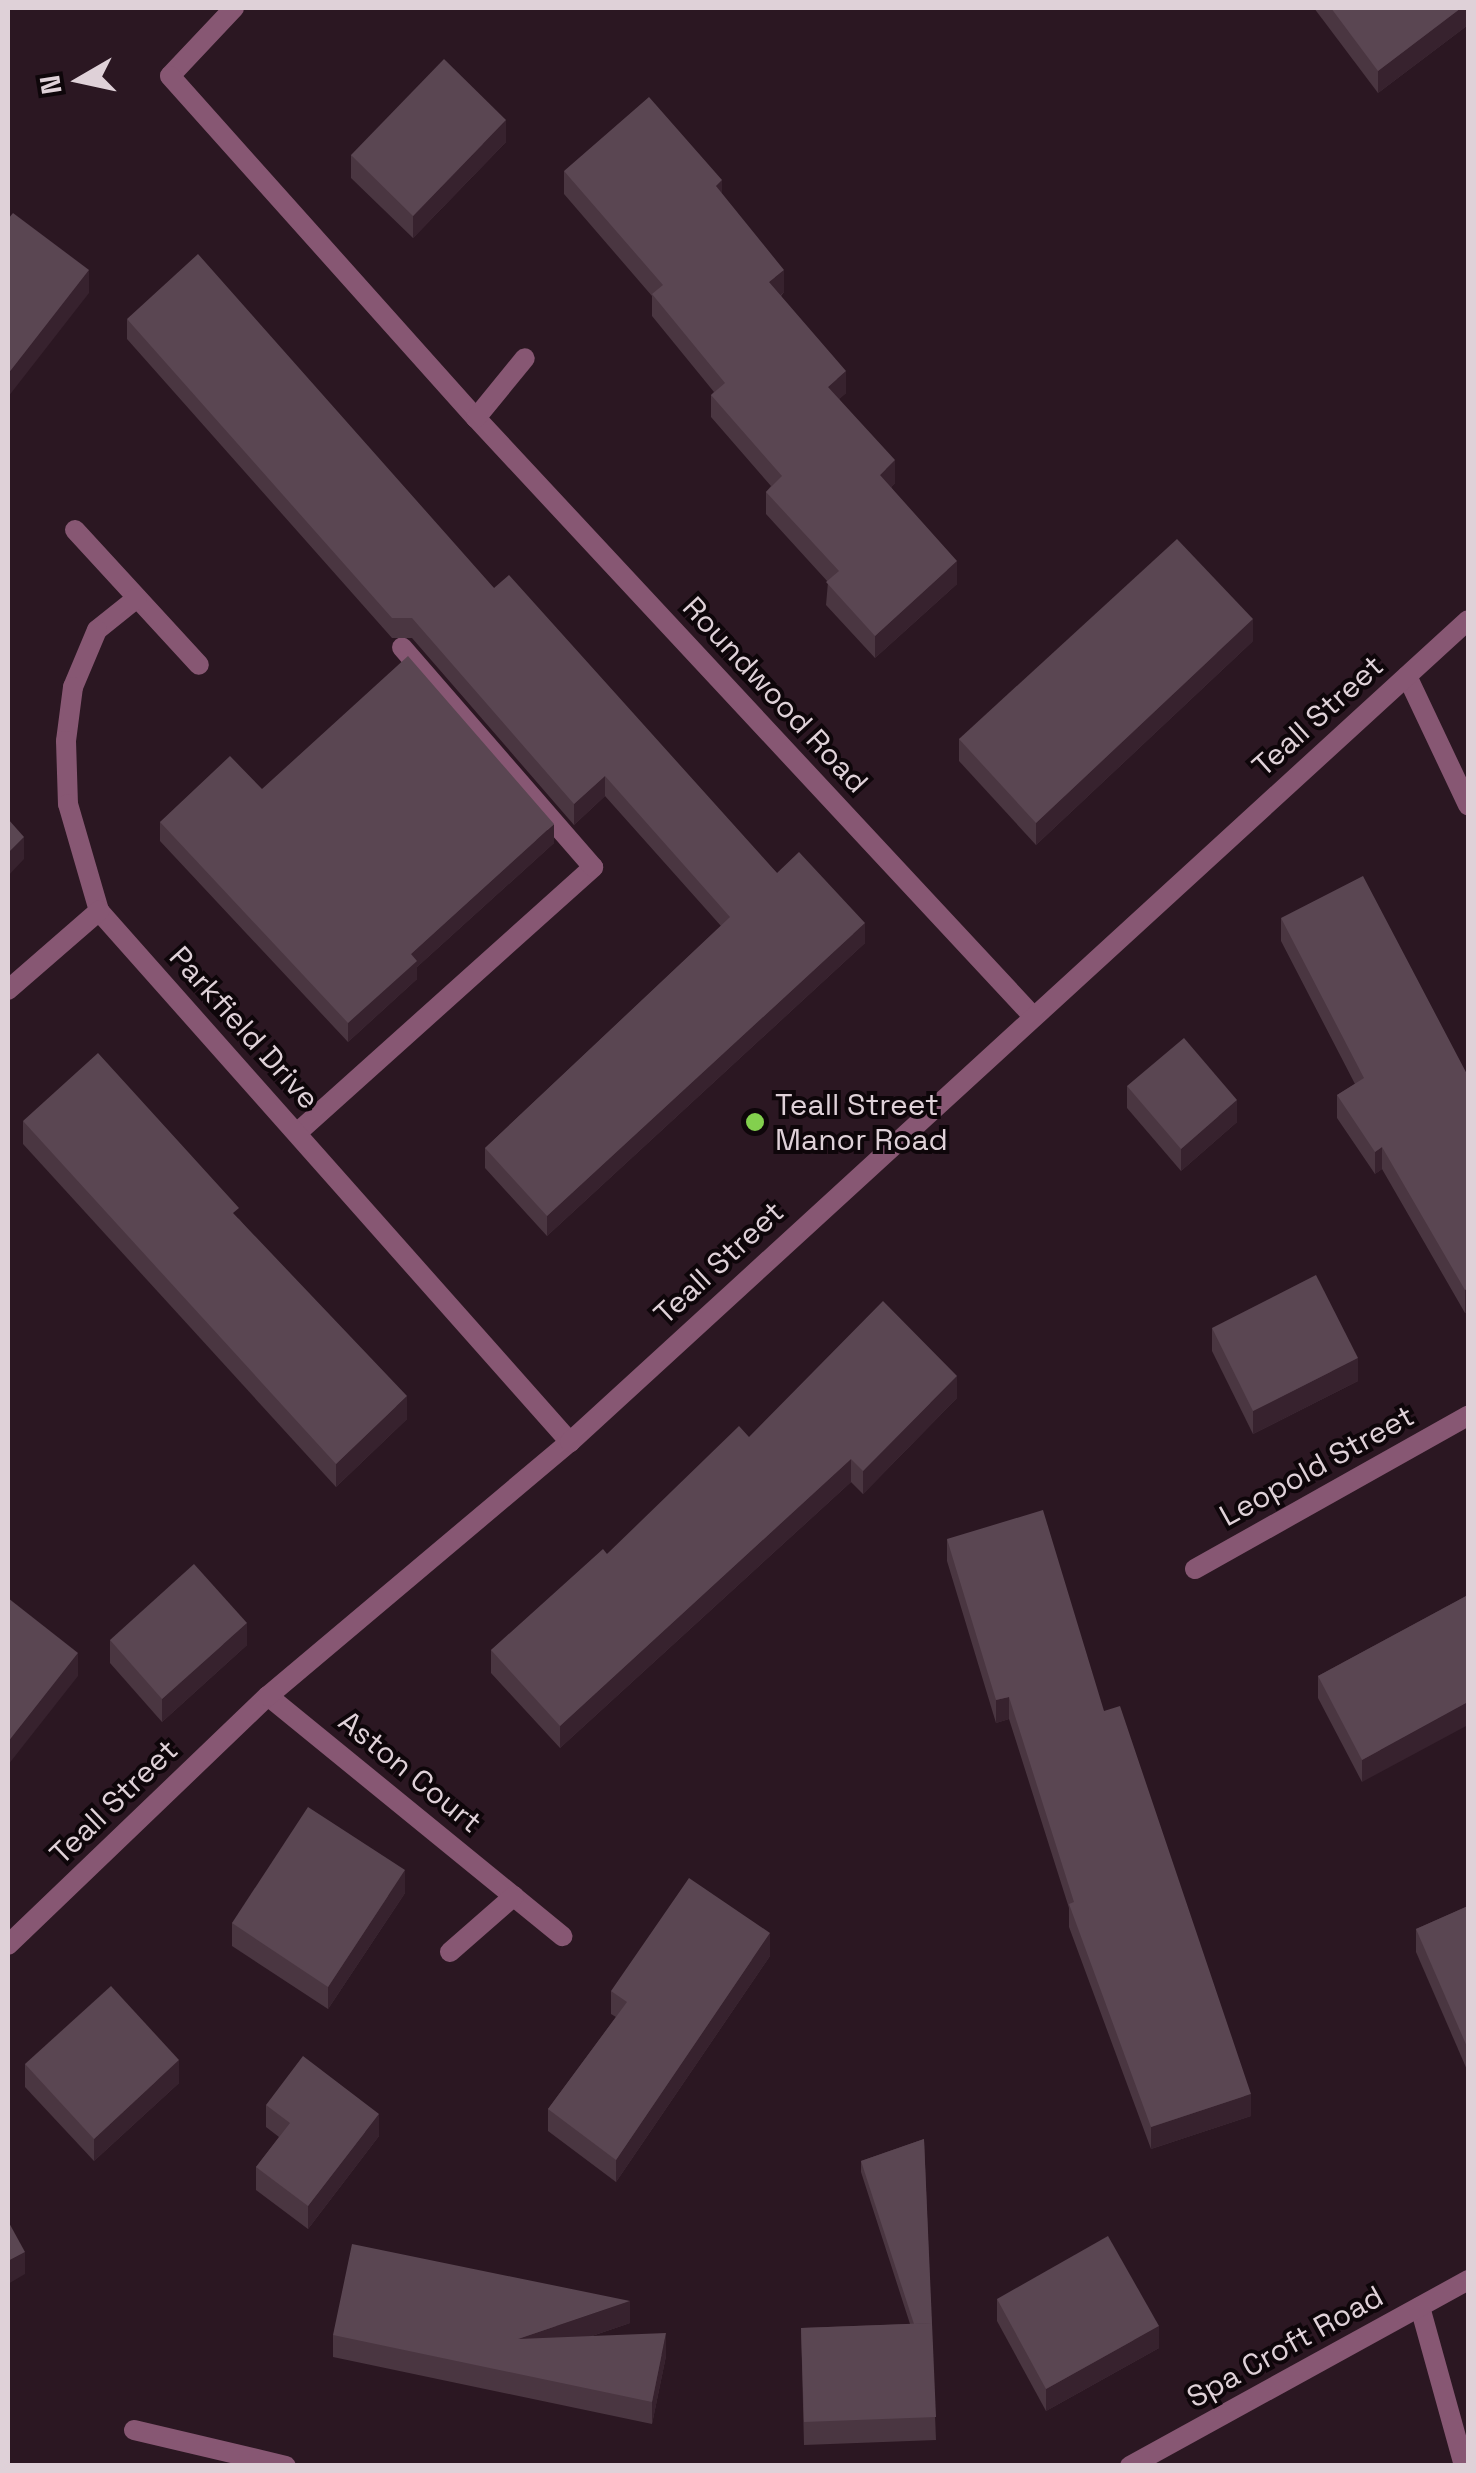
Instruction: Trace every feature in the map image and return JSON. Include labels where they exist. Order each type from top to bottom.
[{"type":"street","name":"Roundwood Road","points":[[234,8],[170,76],[476,418],[1031,1014]]},
{"type":"street","points":[[476,418],[526,358]]},
{"type":"street","points":[[75,530],[200,665]]},
{"type":"street","name":"Parkfield Drive","points":[[137,598],[97,630],[73,687],[66,741],[68,804],[99,911],[570,1442]]},
{"type":"street","name":"Teall Street","points":[[8,1946],[268,1696],[570,1442],[1031,1014],[1468,620]]},
{"type":"street","points":[[297,1133],[592,867],[402,647]]},
{"type":"street","points":[[1407,676],[1468,804]]},
{"type":"street","points":[[8,990],[99,911]]},
{"type":"street","name":"Leopold Street","points":[[1194,1568],[1468,1416]]},
{"type":"street","name":"Aston Court","points":[[268,1696],[562,1936]]},
{"type":"street","points":[[450,1952],[514,1896]]},
{"type":"street","name":"Spa Croft Road","points":[[1130,2466],[1468,2280]]},
{"type":"street","points":[[1420,2307],[1464,2466]]},
{"type":"street","points":[[134,2430],[286,2466]]},
{"type":"building","points":[[1331,8],[1461,8],[1378,71]]},
{"type":"building","points":[[444,59],[506,120],[413,216],[351,155]]},
{"type":"building","points":[[649,97],[722,180],[716,186],[784,270],[769,282],[846,371],[828,387],[895,460],[880,475],[957,561],[875,636],[826,582],[839,571],[766,492],[782,476],[711,395],[725,383],[652,294],[663,285],[564,171]]},
{"type":"building","points":[[13,213],[89,270],[8,374],[8,219]]},
{"type":"building","points":[[198,254],[494,588],[509,575],[777,873],[799,852],[865,923],[547,1216],[485,1148],[730,917],[605,776],[574,804],[412,618],[392,618],[127,319]]},
{"type":"building","points":[[1177,539],[1253,619],[1036,823],[959,739]]},
{"type":"building","points":[[408,656],[554,824],[411,954],[417,961],[348,1023],[160,822],[230,756],[262,789]]},
{"type":"building","points":[[8,819],[24,837],[8,853]]},
{"type":"building","points":[[1363,876],[1468,1076],[1465,1290],[1382,1147],[1375,1152],[1337,1095],[1364,1078],[1281,918]]},
{"type":"building","points":[[1184,1038],[1237,1100],[1181,1149],[1127,1086]]},
{"type":"building","points":[[98,1053],[239,1208],[233,1213],[407,1396],[336,1464],[23,1121]]},
{"type":"building","points":[[1316,1275],[1358,1358],[1253,1411],[1212,1328]]},
{"type":"building","points":[[883,1301],[957,1376],[863,1471],[851,1459],[560,1726],[491,1650],[603,1549],[607,1554],[739,1426],[749,1437]]},
{"type":"building","points":[[1043,1510],[1104,1711],[1120,1706],[1251,2094],[1151,2127],[1069,1904],[1074,1902],[1009,1697],[996,1700],[947,1539]]},
{"type":"building","points":[[194,1564],[247,1623],[162,1699],[110,1640]]},
{"type":"building","points":[[1468,1595],[1468,1702],[1362,1760],[1318,1676]]},
{"type":"building","points":[[8,1598],[78,1653],[8,1742]]},
{"type":"building","points":[[308,1807],[405,1870],[328,1987],[232,1923]]},
{"type":"building","points":[[689,1878],[770,1933],[616,2160],[548,2109],[627,2002],[611,1991]]},
{"type":"building","points":[[1468,1906],[1468,2049],[1416,1929]]},
{"type":"building","points":[[111,1986],[179,2060],[94,2139],[25,2064]]},
{"type":"building","points":[[303,2056],[379,2114],[308,2206],[256,2167],[290,2123],[266,2105]]},
{"type":"building","points":[[924,2139],[932,2323],[914,2324],[861,2161]]},
{"type":"building","points":[[8,2221],[25,2252],[8,2261]]},
{"type":"building","points":[[1108,2236],[1159,2326],[1046,2389],[997,2299]]},
{"type":"building","points":[[352,2244],[630,2301],[518,2339],[666,2333],[652,2402],[333,2335]]},
{"type":"building","points":[[932,2323],[936,2417],[804,2422],[801,2328]]},
{"type":"place","name":"Teall Street Manor Road","points":[[755,1122]]}]
